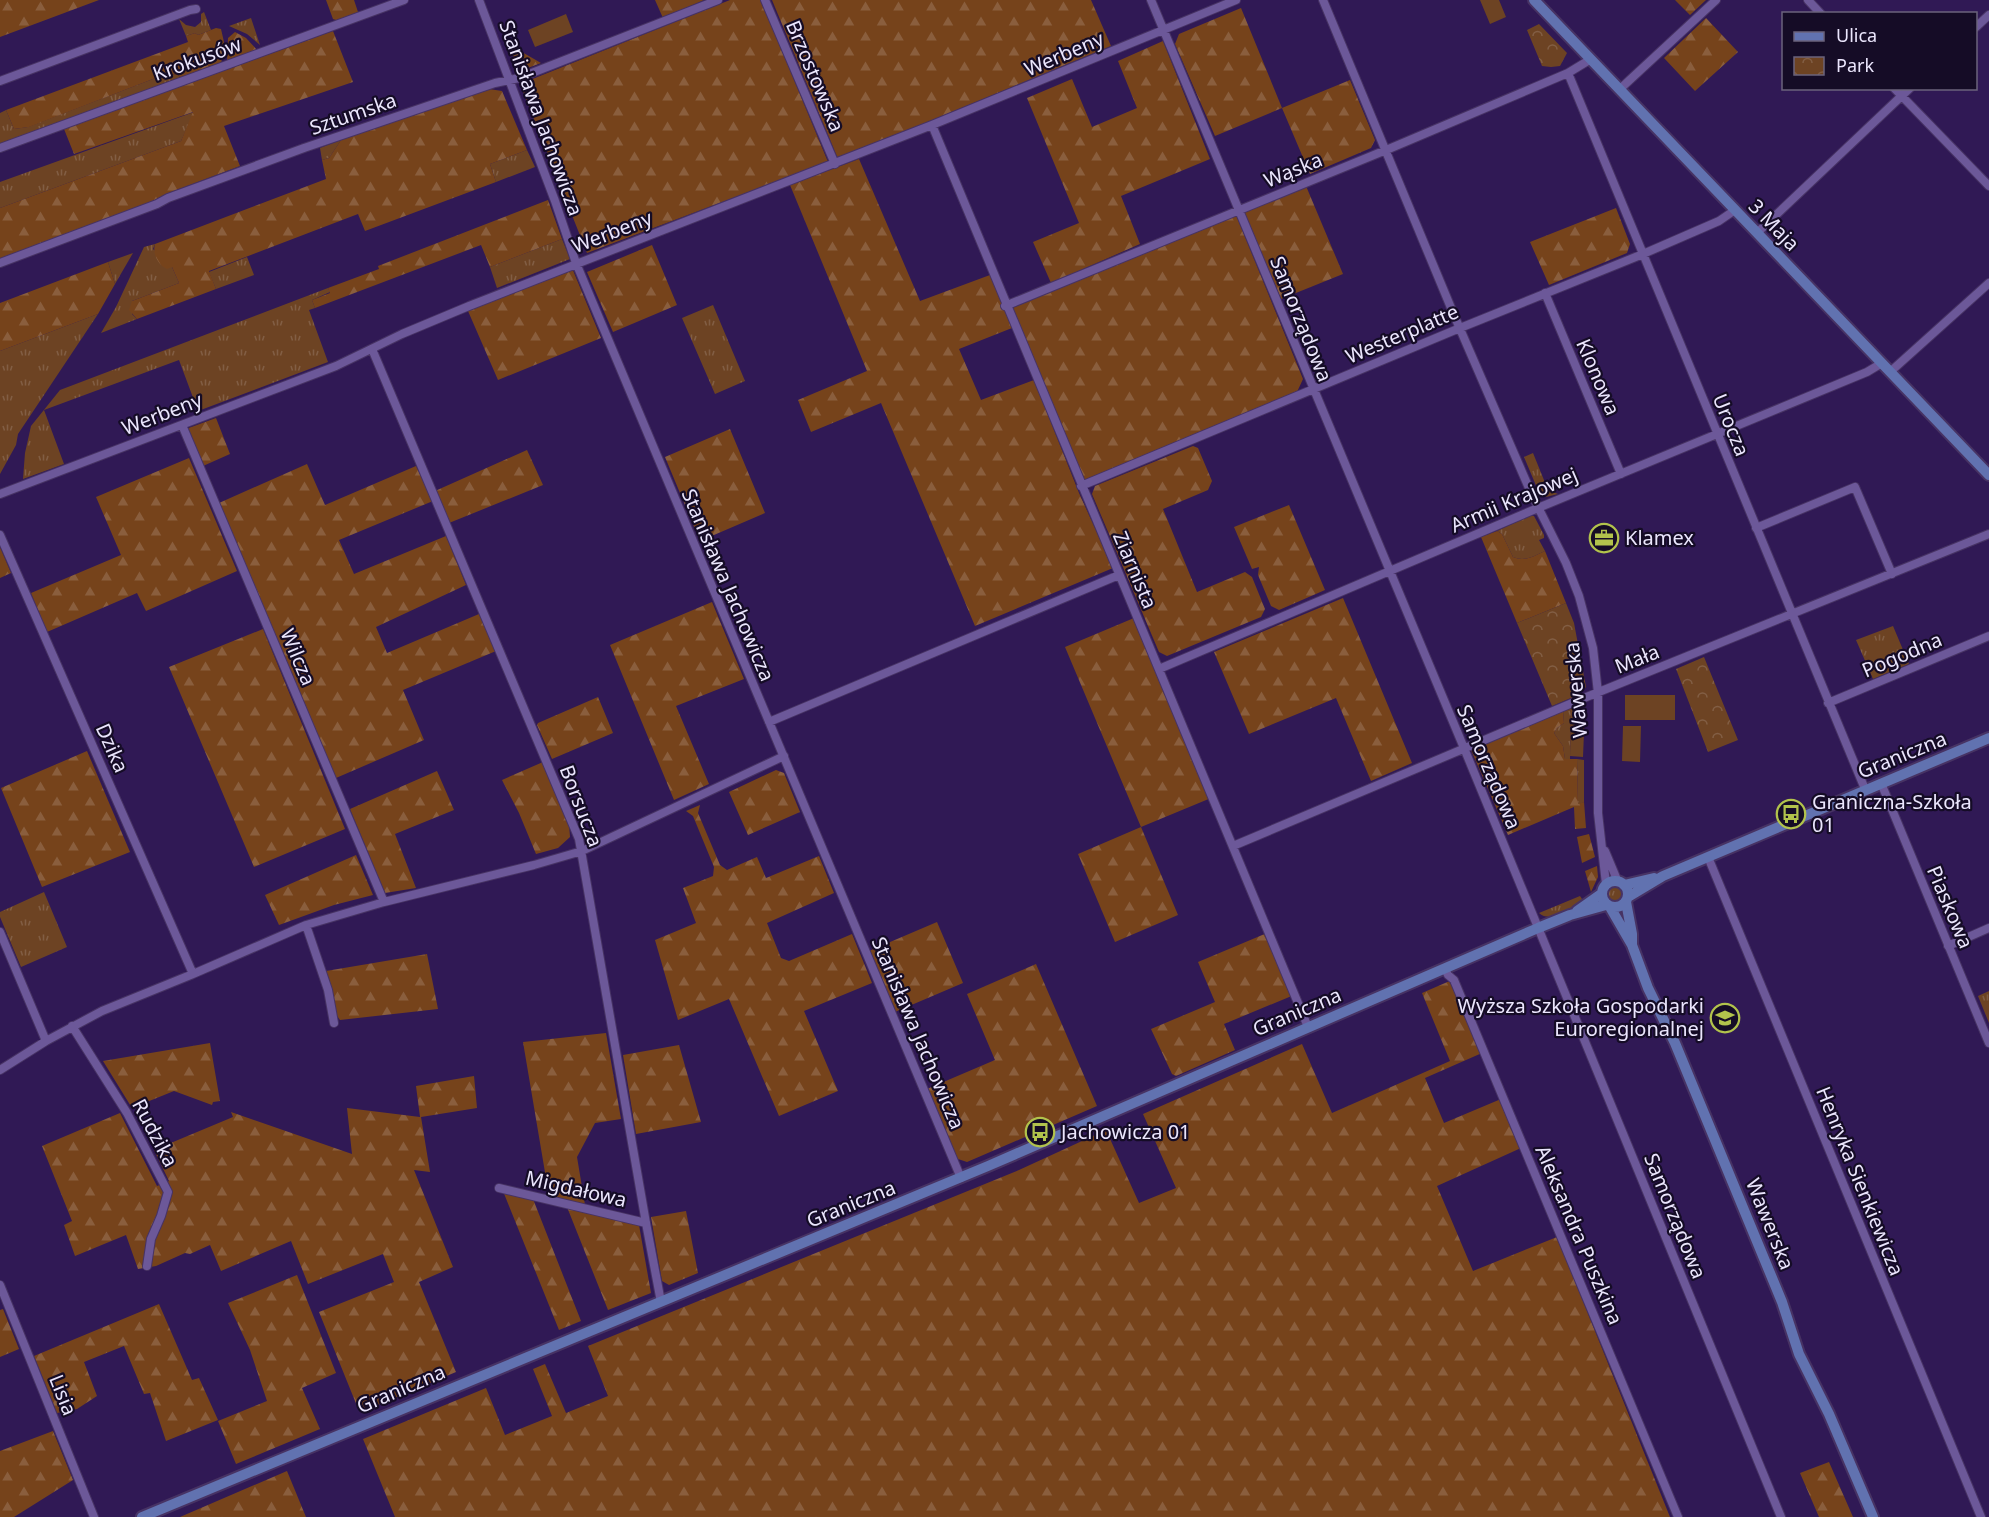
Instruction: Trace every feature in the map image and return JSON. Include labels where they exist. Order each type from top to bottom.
[{"type":"street","name":"Krokusów","points":[[0,148],[404,0]]},
{"type":"street","name":"Stanisława Jachowicza","points":[[479,0],[576,263],[961,1178]]},
{"type":"street","name":"Sztumska","points":[[0,263],[304,148],[495,83],[510,81],[718,0]]},
{"type":"street","name":"Brzostowska","points":[[765,0],[835,164]]},
{"type":"street","name":"Samorządowa","points":[[1151,0],[1464,748],[1781,1517]]},
{"type":"street","name":"Werbeny","points":[[0,494],[336,366],[402,334],[576,263],[835,164],[1236,0]]},
{"type":"street","name":"Wawerska","points":[[1323,0],[1460,328],[1579,596],[1593,648],[1598,693],[1598,813],[1604,889]]},
{"type":"street","name":"3 Maja","points":[[1534,0],[1989,475]]},
{"type":"street","points":[[1620,89],[1716,0]]},
{"type":"street","points":[[1808,0],[1819,12]]},
{"type":"street","points":[[0,81],[196,9]]},
{"type":"street","points":[[1977,26],[1989,15]]},
{"type":"street","name":"Wąska","points":[[1005,306],[1386,150],[1568,73],[1591,59]]},
{"type":"street","name":"Urocza","points":[[1568,73],[1865,789]]},
{"type":"street","points":[[1896,90],[1989,186]]},
{"type":"street","points":[[1757,233],[1908,90]]},
{"type":"street","name":"Ziarnista","points":[[932,125],[1005,306],[1308,1027]]},
{"type":"street","name":"Westerplatte","points":[[1081,486],[1642,254],[1719,221],[1735,210]]},
{"type":"street","points":[[1890,372],[1989,283]]},
{"type":"street","name":"Klonowa","points":[[1545,293],[1621,474]]},
{"type":"street","name":"Borsucza","points":[[372,349],[579,839],[645,1223],[662,1302]]},
{"type":"street","name":"Armii Krajowej","points":[[1159,669],[1538,508],[1867,372],[1882,363]]},
{"type":"street","name":"Wilcza","points":[[182,425],[384,902]]},
{"type":"street","points":[[1756,528],[1856,487],[1892,573]]},
{"type":"street","name":"Mała","points":[[1233,846],[1464,748],[1989,534]]},
{"type":"street","name":"Dzika","points":[[0,535],[193,974]]},
{"type":"street","points":[[769,722],[1119,575]]},
{"type":"street","name":"Pogodna","points":[[1828,703],[1989,636]]},
{"type":"street","name":"Graniczna","points":[[1627,900],[1663,876],[1989,738]]},
{"type":"street","points":[[0,1070],[46,1041],[102,1011],[306,925],[384,902],[582,851],[784,756]]},
{"type":"street","name":"Piaskowa","points":[[1881,783],[1989,1043]]},
{"type":"street","name":"Wawerska","points":[[1602,844],[1621,883]]},
{"type":"street","name":"Henryka Sienkiewicza","points":[[1708,857],[1981,1517]]},
{"type":"street","name":"Graniczna","points":[[1621,883],[1663,876]]},
{"type":"street","points":[[1611,881],[1621,883],[1628,893],[1627,900],[1619,907],[1608,906],[1604,889],[1611,881]]},
{"type":"street","name":"Graniczna","points":[[1570,915],[1604,889]]},
{"type":"street","name":"Wawerska","points":[[1627,900],[1632,945]]},
{"type":"street","name":"Wawerska","points":[[1608,906],[1632,945],[1648,988],[1679,1054],[1772,1277],[1799,1354],[1829,1414],[1873,1517]]},
{"type":"street","name":"Graniczna","points":[[142,1517],[961,1178],[1538,928],[1570,915],[1608,906]]},
{"type":"street","points":[[306,925],[328,990],[334,1023]]},
{"type":"street","points":[[1948,946],[1989,928]]},
{"type":"street","points":[[0,932],[46,1041]]},
{"type":"street","name":"Aleksandra Puszkina","points":[[1445,969],[1459,990],[1678,1517]]},
{"type":"street","name":"Rudzika","points":[[72,1026],[127,1113],[168,1192],[151,1239],[147,1266]]},
{"type":"street","name":"Migdałowa","points":[[499,1188],[645,1223]]},
{"type":"street","name":"Lisia","points":[[0,1285],[94,1517]]},
{"type":"green space","points":[[0,0],[99,0],[0,37]]},
{"type":"green space","points":[[326,0],[354,0],[358,12],[339,21],[333,19]]},
{"type":"green space","points":[[655,0],[704,0],[663,18]]},
{"type":"green space","points":[[730,0],[761,0],[828,162],[587,253],[520,84]]},
{"type":"green space","points":[[772,0],[1091,0],[1111,46],[838,159]]},
{"type":"green space","points":[[1480,0],[1499,0],[1506,17],[1490,24]]},
{"type":"green space","points":[[1675,0],[1706,0],[1690,15]]},
{"type":"green space","points":[[1241,8],[1282,108],[1215,136],[1175,44],[1179,34]]},
{"type":"green space","points":[[204,12],[211,30],[198,35],[195,33],[186,36],[179,19],[186,25],[195,27],[201,22],[201,14]]},
{"type":"green space","points":[[566,14],[573,32],[535,47],[528,30]]},
{"type":"green space","points":[[251,18],[260,45],[247,34],[229,26]]},
{"type":"green space","points":[[1706,18],[1738,52],[1695,91],[1664,58]]},
{"type":"green space","points":[[1539,24],[1567,53],[1560,66],[1542,66],[1527,30]]},
{"type":"green space","points":[[216,28],[221,29],[224,42],[221,65],[182,79],[178,75],[166,74],[29,127],[14,129],[6,110],[188,42],[186,36],[195,33],[198,35]]},
{"type":"green space","points":[[333,31],[353,82],[224,126],[240,166],[166,194],[154,203],[0,259],[0,208],[181,141],[193,112],[74,154],[64,129]]},
{"type":"green space","points":[[235,32],[246,38],[258,51],[227,62],[228,38]]},
{"type":"green space","points":[[1163,41],[1210,159],[1121,196],[1140,244],[1051,283],[1033,242],[1079,223],[1027,98],[1072,79],[1092,127],[1137,108],[1118,61]]},
{"type":"green space","points":[[508,44],[541,63],[520,71]]},
{"type":"green space","points":[[166,74],[178,75],[182,79],[0,146],[0,113],[6,110],[14,129],[28,127]]},
{"type":"green space","points":[[1350,80],[1375,140],[1371,148],[1310,174],[1282,108]]},
{"type":"green space","points":[[489,89],[502,91],[527,150],[490,164],[496,182],[365,231],[358,214],[209,271],[216,289],[137,319],[129,310],[132,301],[179,283],[172,267],[167,269],[158,262],[154,251],[155,244],[326,179],[322,160],[329,158],[341,140]]},
{"type":"green space","points":[[194,112],[181,141],[0,208],[0,182]]},
{"type":"green space","points":[[341,140],[329,158],[322,160],[320,148]]},
{"type":"green space","points":[[527,150],[535,167],[496,182],[490,164]]},
{"type":"green space","points":[[859,159],[920,301],[990,275],[1012,328],[959,349],[981,400],[1034,380],[1079,493],[1113,568],[975,626],[881,403],[811,432],[798,400],[867,371],[790,185]]},
{"type":"green space","points":[[1306,186],[1343,274],[1281,299],[1244,212]]},
{"type":"green space","points":[[548,200],[562,239],[490,267],[481,245],[315,308],[312,300],[330,293],[328,288],[379,269],[378,266]]},
{"type":"green space","points":[[1616,208],[1630,244],[1627,253],[1549,285],[1530,242]]},
{"type":"green space","points":[[1236,215],[1303,379],[1297,392],[1082,481],[1010,309]]},
{"type":"green space","points":[[562,239],[570,259],[497,288],[490,267]]},
{"type":"green space","points":[[155,244],[153,249],[172,267],[179,283],[132,301],[132,314],[137,319],[101,333],[144,247]]},
{"type":"green space","points":[[652,245],[677,305],[613,332],[587,272]]},
{"type":"green space","points":[[133,253],[115,284],[108,262]]},
{"type":"green space","points":[[247,257],[254,275],[216,289],[209,272]]},
{"type":"green space","points":[[108,262],[115,284],[98,314],[0,351],[0,303]]},
{"type":"green space","points":[[572,268],[601,338],[498,380],[468,311]]},
{"type":"green space","points":[[328,288],[330,292],[312,300],[315,308],[309,310],[328,362],[198,411],[179,360],[44,410],[64,464],[23,479],[25,453],[31,426],[60,390]]},
{"type":"green space","points":[[713,305],[745,381],[715,394],[682,318]]},
{"type":"green space","points":[[98,314],[18,434],[16,445],[0,474],[0,351]]},
{"type":"green space","points":[[216,418],[230,454],[203,466],[186,429]]},
{"type":"green space","points":[[730,429],[765,513],[700,541],[665,457]]},
{"type":"green space","points":[[1193,446],[1198,448],[1212,481],[1208,490],[1163,509],[1197,592],[1245,572],[1252,577],[1265,609],[1261,617],[1167,656],[1159,652],[1092,494],[1095,486]]},
{"type":"green space","points":[[527,450],[543,485],[449,523],[435,491]]},
{"type":"green space","points":[[1533,453],[1548,490],[1558,494],[1546,497],[1540,495],[1524,457]]},
{"type":"green space","points":[[189,458],[237,571],[146,611],[137,593],[47,632],[31,593],[121,555],[96,497]]},
{"type":"green space","points":[[307,464],[325,505],[416,466],[433,501],[339,540],[354,574],[446,536],[466,585],[376,627],[387,653],[479,614],[496,651],[403,690],[424,740],[336,778],[219,503]]},
{"type":"green space","points":[[1289,505],[1325,590],[1279,610],[1271,606],[1258,575],[1259,567],[1252,569],[1234,527]]},
{"type":"green space","points":[[1534,516],[1544,535],[1544,538],[1539,540],[1545,551],[1525,559],[1513,557],[1502,534],[1497,531]]},
{"type":"green space","points":[[1497,531],[1502,534],[1513,557],[1525,559],[1545,551],[1566,603],[1517,623],[1481,537]]},
{"type":"green space","points":[[0,547],[11,573],[0,578]]},
{"type":"green space","points":[[1343,598],[1412,763],[1371,781],[1336,698],[1249,734],[1214,652]]},
{"type":"green space","points":[[712,602],[744,679],[676,706],[709,784],[674,800],[610,645]]},
{"type":"green space","points":[[1566,603],[1574,623],[1586,687],[1578,695],[1552,706],[1517,623]]},
{"type":"green space","points":[[1134,618],[1211,798],[1141,827],[1065,647]]},
{"type":"green space","points":[[1893,626],[1909,664],[1873,679],[1856,640]]},
{"type":"green space","points":[[263,629],[345,829],[254,867],[169,667]]},
{"type":"green space","points":[[1704,657],[1738,740],[1708,752],[1676,669]]},
{"type":"green space","points":[[1625,695],[1675,695],[1675,720],[1625,720]]},
{"type":"green space","points":[[598,697],[613,733],[552,759],[538,723]]},
{"type":"green space","points":[[1571,708],[1570,759],[1565,759],[1563,746],[1554,733],[1564,723],[1563,711]]},
{"type":"green space","points":[[1571,708],[1585,709],[1583,757],[1570,756]]},
{"type":"green space","points":[[1563,711],[1564,723],[1554,733],[1563,746],[1565,759],[1577,759],[1578,804],[1584,802],[1586,828],[1575,829],[1574,807],[1508,835],[1471,750]]},
{"type":"green space","points":[[1623,726],[1641,726],[1640,762],[1622,761]]},
{"type":"green space","points":[[87,751],[130,852],[42,887],[1,788]]},
{"type":"green space","points":[[1577,759],[1584,760],[1584,802],[1578,805]]},
{"type":"green space","points":[[543,762],[569,824],[570,837],[558,848],[536,854],[502,780]]},
{"type":"green space","points":[[776,770],[784,773],[800,812],[748,835],[729,792]]},
{"type":"green space","points":[[437,771],[454,810],[395,834],[416,888],[385,893],[350,809]]},
{"type":"green space","points":[[700,805],[698,813],[720,865],[727,870],[757,857],[766,878],[819,856],[834,893],[767,923],[781,958],[789,961],[852,934],[872,983],[804,1011],[838,1091],[779,1116],[729,999],[678,1020],[655,940],[696,923],[683,888],[713,876],[714,867],[693,816],[686,811]]},
{"type":"green space","points":[[1141,827],[1178,915],[1115,942],[1078,854]]},
{"type":"green space","points":[[1589,834],[1595,857],[1582,863],[1577,837]]},
{"type":"green space","points":[[356,855],[373,895],[334,905],[279,925],[265,895]]},
{"type":"green space","points":[[1597,866],[1598,877],[1591,892],[1585,871]]},
{"type":"green space","points":[[1611,886],[1619,886],[1624,891],[1622,902],[1611,904],[1606,899],[1606,891]]},
{"type":"green space","points":[[44,892],[67,947],[21,967],[0,912]]},
{"type":"green space","points":[[1580,896],[1584,902],[1562,914],[1549,917],[1539,913]]},
{"type":"green space","points":[[937,922],[963,983],[895,1012],[869,951]]},
{"type":"green space","points":[[1267,933],[1294,995],[1224,1024],[1235,1050],[1176,1076],[1172,1074],[1151,1029],[1215,1002],[1198,962]]},
{"type":"green space","points":[[427,954],[438,1009],[340,1020],[335,1013],[326,971]]},
{"type":"green space","points":[[1036,964],[1097,1106],[967,1162],[955,1158],[927,1089],[995,1060],[967,994]]},
{"type":"green space","points":[[1452,980],[1482,1053],[1425,1078],[1444,1123],[1501,1099],[1521,1148],[1437,1186],[1473,1271],[1557,1237],[1670,1517],[395,1517],[363,1439],[486,1388],[505,1435],[552,1416],[533,1369],[545,1364],[566,1413],[608,1396],[588,1346],[1019,1170],[1106,1130],[1139,1203],[1176,1188],[1143,1114],[1302,1044],[1332,1113],[1450,1061],[1422,993]]},
{"type":"green space","points":[[1989,991],[1989,1023],[1978,996]]},
{"type":"green space","points":[[606,1033],[621,1119],[595,1123],[577,1157],[585,1205],[549,1196],[523,1042]]},
{"type":"green space","points":[[210,1043],[220,1101],[213,1102],[212,1105],[174,1091],[132,1108],[103,1061]]},
{"type":"green space","points":[[679,1045],[701,1122],[636,1134],[623,1055]]},
{"type":"green space","points":[[474,1076],[477,1108],[421,1117],[430,1172],[414,1170],[453,1267],[419,1282],[456,1372],[366,1410],[357,1406],[319,1312],[394,1282],[383,1254],[308,1284],[291,1241],[221,1271],[210,1245],[156,1266],[138,1269],[126,1235],[75,1256],[64,1225],[72,1221],[42,1146],[120,1113],[157,1186],[169,1181],[154,1150],[233,1117],[231,1112],[352,1154],[347,1108],[420,1117],[416,1086]]},
{"type":"green space","points":[[503,1191],[533,1199],[581,1321],[559,1330]]},
{"type":"green space","points":[[567,1207],[639,1225],[651,1293],[608,1310]]},
{"type":"green space","points":[[686,1211],[698,1273],[669,1285],[662,1281],[651,1217]]},
{"type":"green space","points":[[297,1275],[336,1373],[302,1388],[320,1429],[236,1464],[218,1421],[267,1401],[250,1350],[228,1303]]},
{"type":"green space","points":[[159,1304],[192,1380],[199,1378],[218,1420],[166,1441],[150,1393],[144,1394],[124,1346],[84,1362],[97,1396],[77,1409],[57,1413],[34,1356]]},
{"type":"green space","points":[[3,1309],[19,1349],[0,1357],[0,1310]]},
{"type":"green space","points":[[53,1431],[73,1480],[14,1517],[0,1517],[0,1451]]},
{"type":"green space","points":[[1829,1462],[1853,1517],[1819,1517],[1800,1473]]},
{"type":"green space","points":[[287,1471],[306,1517],[180,1517]]},
{"type":"place","name":"Klamex","points":[[1604,538]]},
{"type":"place","name":"Graniczna-Szkoła 01","points":[[1791,814]]},
{"type":"place","name":"Wyższa Szkoła Gospodarki Euroregionalnej","points":[[1725,1018]]},
{"type":"place","name":"Jachowicza 01","points":[[1040,1132]]}]
